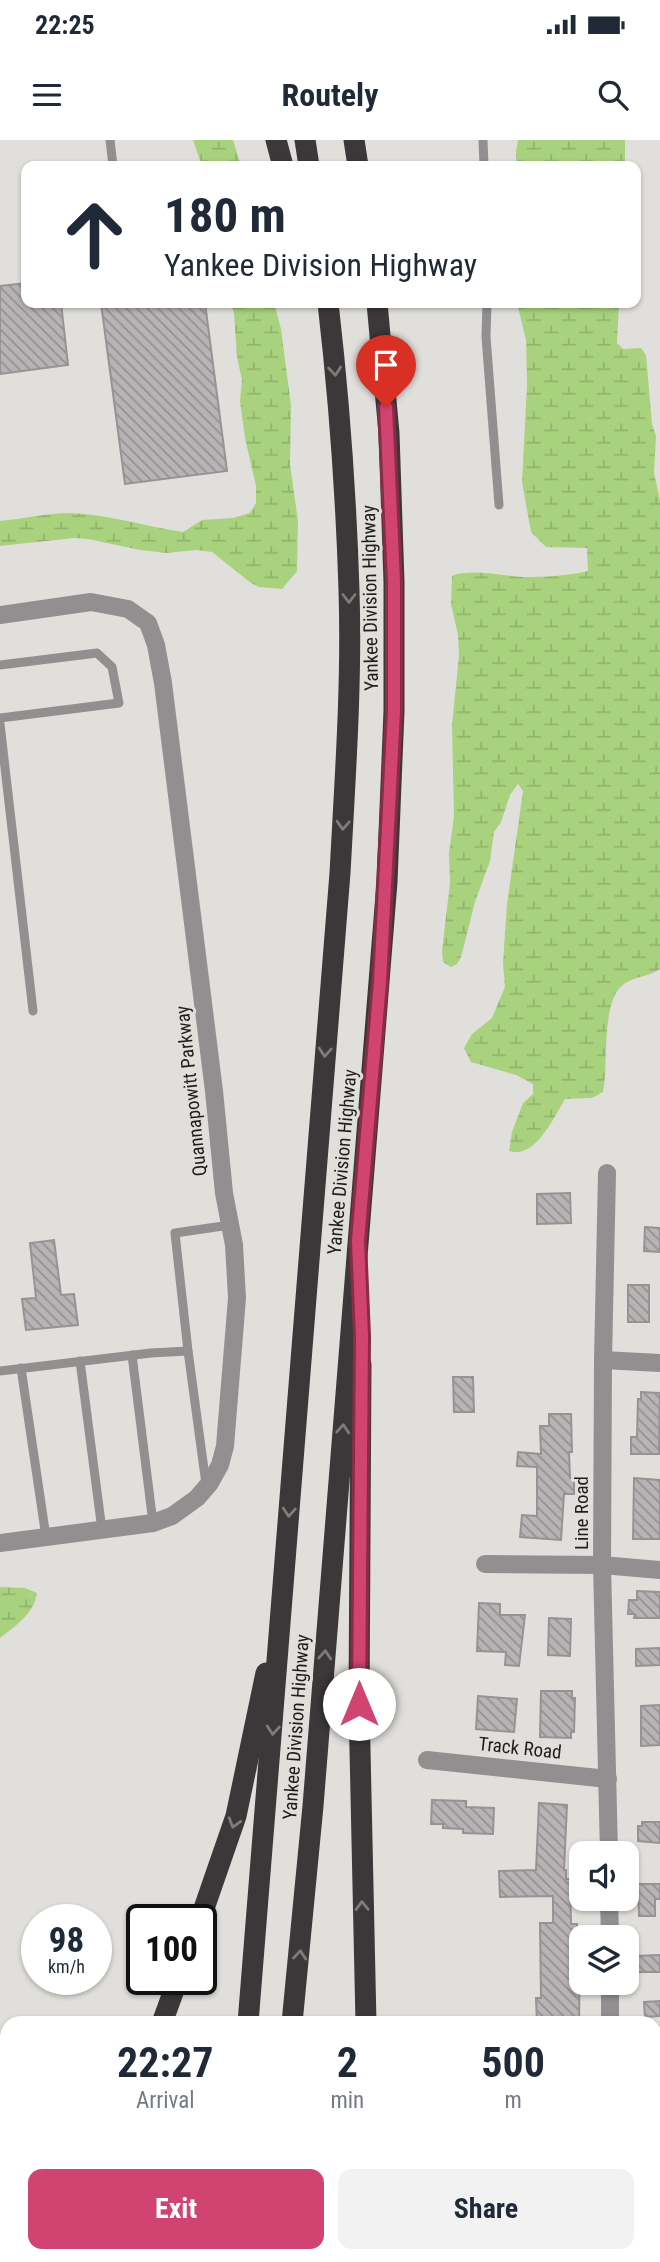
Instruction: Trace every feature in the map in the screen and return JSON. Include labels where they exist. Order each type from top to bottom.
[{"type":"highway","points":[[276,140],[282,161]]},
{"type":"highway","points":[[305,140],[308,161]]},
{"type":"highway","points":[[354,140],[357,161]]},
{"type":"highway","points":[[364,161],[365,140]]},
{"type":"highway","points":[[323,308],[332,340]]},
{"type":"highway","name":"Yankee Division Highway","points":[[249,2016],[340,873],[348,727],[349,592],[343,469],[329,308]]},
{"type":"highway","name":"Yankee Division Highway","points":[[293,2016],[313,1806],[379,995],[394,711],[394,582],[389,433],[377,308]]},
{"type":"highway","points":[[358,1241],[362,1336],[359,1704],[366,2016]]},
{"type":"highway","points":[[206,1904],[236,1816],[283,1589]]},
{"type":"highway","points":[[165,2016],[172,1995]]},
{"type":"street","name":"Quannapowitt Parkway","points":[[0,615],[91,602],[128,609],[148,623],[152,634],[171,735],[224,1193],[234,1245],[237,1298],[225,1446],[220,1465],[197,1498],[181,1511],[153,1523],[0,1543]]},
{"type":"street","name":"Line Road","points":[[607,1172],[602,1565],[609,1841]]},
{"type":"street","points":[[603,1360],[660,1363]]},
{"type":"street","points":[[485,1563],[602,1565],[660,1570]]},
{"type":"street","name":"Track Road","points":[[427,1760],[608,1779]]},
{"type":"street","points":[[610,1995],[610,2016]]},
{"type":"lane","points":[[110,140],[112,161]]},
{"type":"lane","points":[[483,140],[484,161]]},
{"type":"lane","points":[[487,308],[487,349],[499,506]]},
{"type":"lane","points":[[0,665],[97,653],[112,667],[119,702],[0,721],[33,1012]]},
{"type":"lane","points":[[207,1487],[175,1233],[230,1225]]},
{"type":"lane","points":[[0,1371],[188,1351]]},
{"type":"lane","points":[[132,1355],[153,1523]]},
{"type":"lane","points":[[80,1361],[102,1530]]},
{"type":"lane","points":[[21,1368],[46,1537]]},
{"type":"green space","points":[[193,140],[233,140],[239,161],[200,161]]},
{"type":"green space","points":[[518,140],[625,140],[625,161],[517,161]]},
{"type":"green space","points":[[232,308],[275,308],[281,329],[291,406],[290,464],[298,521],[297,571],[282,589],[259,587],[251,583],[212,552],[196,550],[166,553],[74,538],[0,546],[0,521],[44,515],[85,514],[183,532],[202,520],[233,518],[250,513],[256,503],[256,486],[240,401],[242,380],[237,357]]},
{"type":"green space","points":[[518,308],[619,308],[617,343],[623,349],[641,348],[646,355],[652,424],[656,436],[654,473],[660,500],[660,969],[628,981],[616,992],[608,1019],[603,1092],[592,1098],[565,1099],[543,1135],[527,1149],[518,1152],[509,1151],[512,1132],[523,1103],[533,1094],[533,1084],[516,1075],[471,1062],[464,1048],[472,1034],[492,1018],[505,987],[503,963],[507,904],[523,791],[518,784],[510,795],[501,822],[494,832],[490,861],[457,964],[451,967],[443,962],[442,951],[454,816],[452,725],[459,655],[458,635],[451,604],[452,576],[477,573],[539,577],[588,571],[587,548],[546,547],[531,532],[522,482],[527,384],[526,340]]},
{"type":"green space","points":[[0,1587],[25,1588],[37,1593],[28,1613],[0,1638]]},
{"type":"building","points":[[21,284],[21,308],[62,308],[68,365],[0,374],[0,286]]},
{"type":"building","points":[[102,308],[206,308],[227,471],[125,484]]},
{"type":"building","points":[[570,1193],[571,1223],[537,1224],[537,1194]]},
{"type":"building","points":[[645,1227],[660,1228],[660,1252],[644,1251]]},
{"type":"building","points":[[54,1240],[61,1295],[74,1294],[78,1325],[26,1330],[22,1299],[36,1298],[30,1243]]},
{"type":"building","points":[[628,1285],[649,1285],[649,1322],[628,1322]]},
{"type":"building","points":[[453,1377],[473,1377],[474,1412],[454,1412]]},
{"type":"building","points":[[641,1392],[660,1393],[659,1454],[631,1454],[631,1437],[637,1437],[638,1399],[641,1399]]},
{"type":"building","points":[[549,1414],[571,1414],[572,1452],[569,1452],[574,1494],[564,1494],[561,1540],[520,1537],[522,1515],[537,1516],[537,1467],[517,1466],[518,1452],[541,1454],[540,1426],[549,1426]]},
{"type":"building","points":[[634,1478],[660,1480],[660,1539],[633,1539]]},
{"type":"building","points":[[637,1591],[660,1592],[660,1618],[634,1618],[635,1614],[628,1614],[629,1600],[637,1600]]},
{"type":"building","points":[[479,1603],[500,1604],[500,1615],[525,1615],[519,1666],[505,1665],[506,1652],[477,1651]]},
{"type":"building","points":[[549,1618],[571,1619],[570,1656],[548,1655]]},
{"type":"building","points":[[660,1648],[660,1665],[636,1666],[636,1649]]},
{"type":"building","points":[[541,1691],[572,1691],[572,1698],[575,1698],[574,1732],[571,1732],[571,1738],[540,1737]]},
{"type":"building","points":[[478,1696],[517,1699],[514,1732],[476,1729]]},
{"type":"building","points":[[660,1705],[660,1745],[641,1746],[641,1706]]},
{"type":"building","points":[[432,1800],[466,1801],[466,1807],[494,1808],[493,1834],[463,1833],[463,1829],[431,1824]]},
{"type":"building","points":[[539,1803],[567,1805],[564,1870],[566,1879],[569,1879],[571,1924],[577,1924],[569,1925],[569,1995],[579,1995],[579,2016],[537,2016],[536,1998],[541,1998],[540,1923],[553,1923],[553,1896],[500,1897],[499,1871],[536,1870]]},
{"type":"building","points":[[642,1822],[660,1822],[660,1843],[638,1841],[638,1826],[642,1826]]},
{"type":"building","points":[[639,1884],[660,1884],[660,1899],[655,1899],[655,1916],[639,1916]]},
{"type":"building","points":[[660,1955],[660,1972],[639,1972],[639,1956]]},
{"type":"building","points":[[660,2001],[660,2016],[645,2016],[644,2002]]},
{"type":"route","points":[[359,1704],[362,1336],[358,1241],[387,882],[394,711],[394,582],[386,407]]}]
